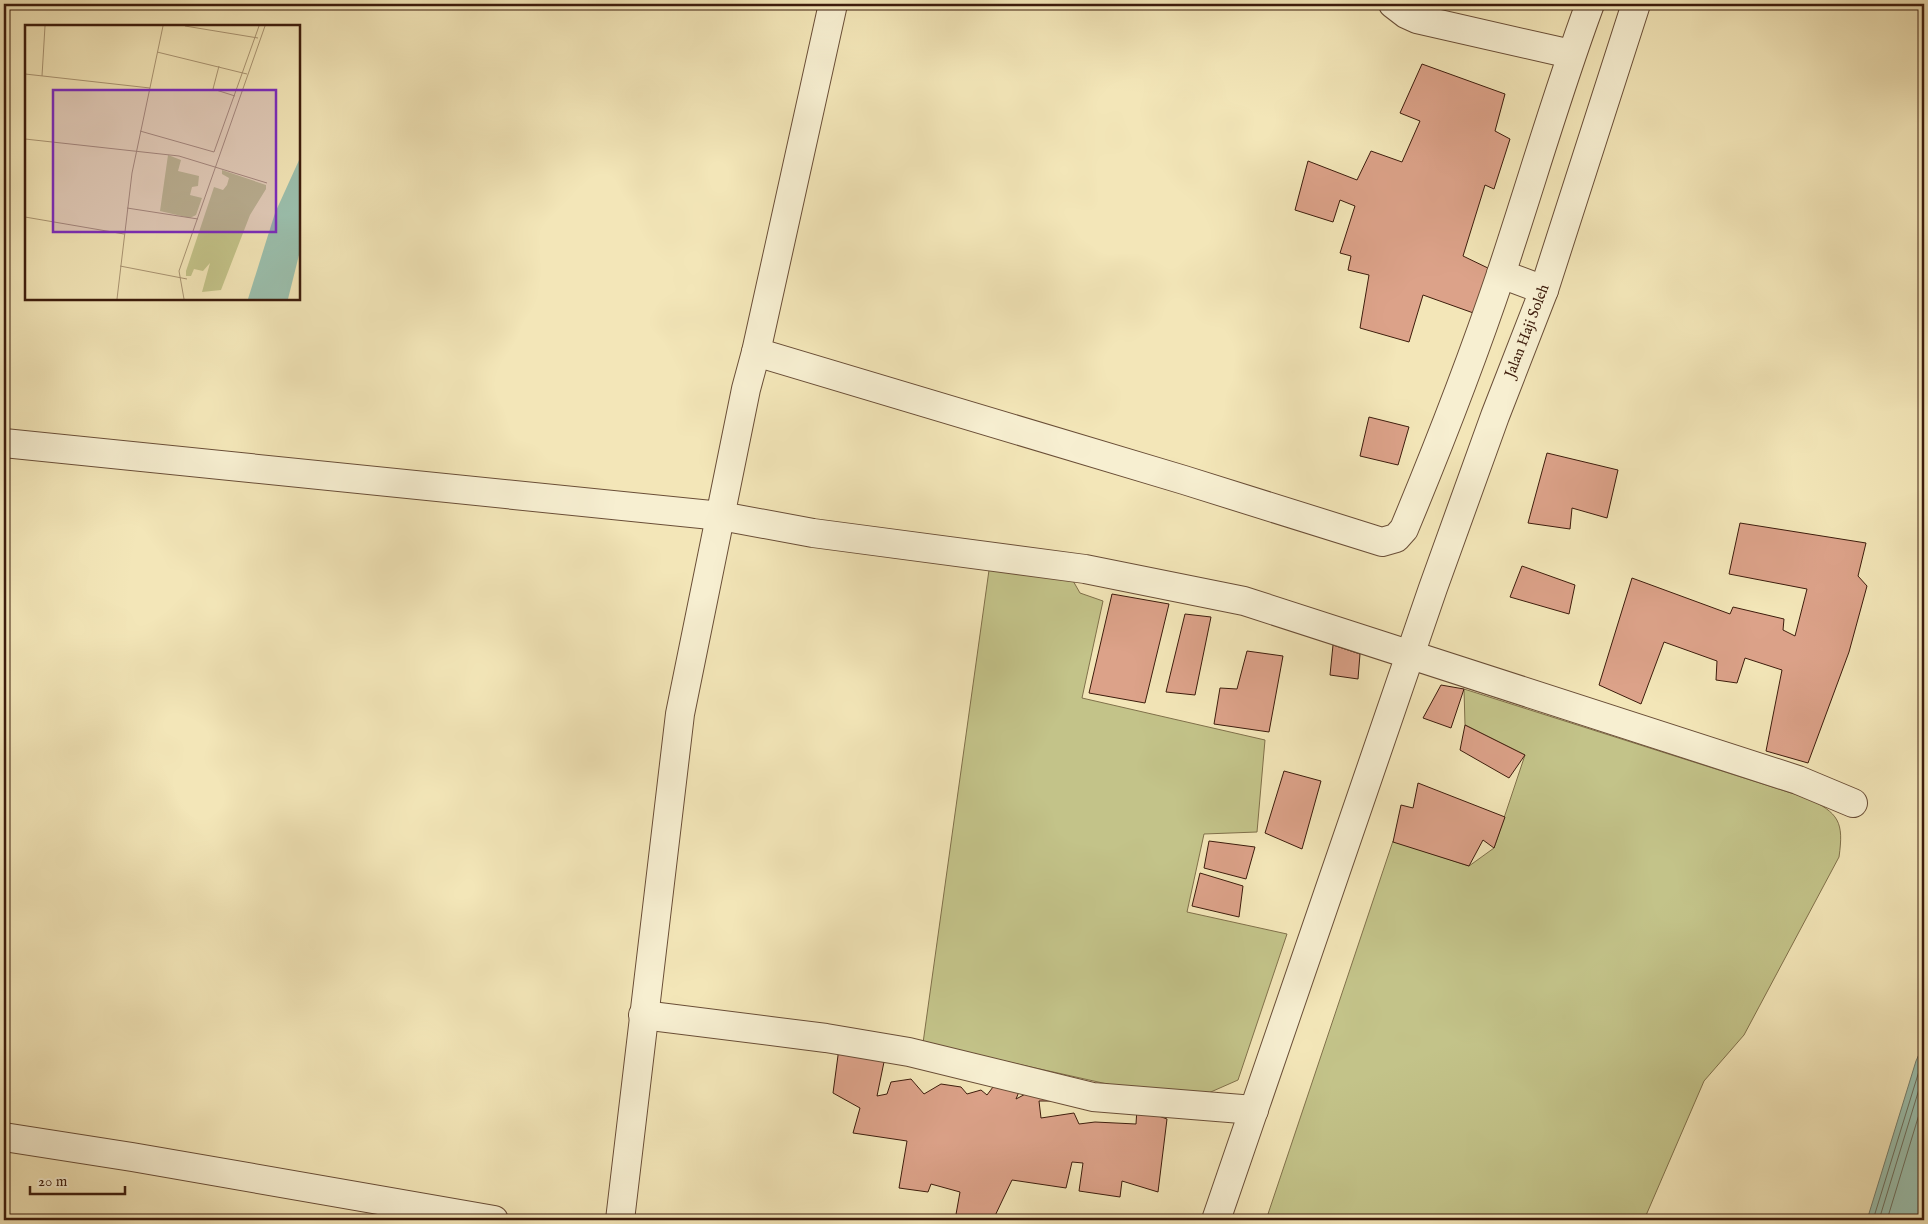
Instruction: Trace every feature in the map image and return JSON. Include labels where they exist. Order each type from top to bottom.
[{"type":"street","points":[[620,1220],[680,714],[746,389],[756,352],[833,4]]},
{"type":"street","points":[[1393,4],[1406,14],[1417,19],[1571,54]]},
{"type":"street","points":[[756,352],[1194,483],[1382,542],[1396,538],[1404,529],[1454,408],[1523,282],[1571,54],[1590,4]]},
{"type":"street","name":"Jalan Haji Soleh","points":[[1216,1220],[1495,416],[1523,282],[1636,4]]},
{"type":"street","points":[[4,443],[721,516],[813,533],[1104,572],[1244,601],[1798,780],[1854,803]]},
{"type":"street","points":[[643,1015],[826,1038],[909,1052],[1093,1097],[1254,1110]]},
{"type":"street","points":[[4,1137],[132,1157],[494,1220]]},
{"type":"green space","points":[[990,563],[1072,579],[1080,593],[1103,601],[1082,698],[1265,740],[1257,832],[1204,834],[1187,912],[1287,934],[1238,1080],[1188,1102],[923,1043]]},
{"type":"green space","points":[[1464,689],[1807,798],[1818,803],[1833,814],[1837,820],[1841,835],[1839,857],[1744,1035],[1704,1081],[1644,1220],[1266,1220],[1393,841],[1469,866],[1494,848],[1525,755],[1465,725]]},
{"type":"water","points":[[1924,1043],[1924,1220],[1867,1220],[1916,1061]]},
{"type":"building","points":[[1422,64],[1505,94],[1495,131],[1510,139],[1494,189],[1485,185],[1463,256],[1492,270],[1479,315],[1423,295],[1409,342],[1360,328],[1369,275],[1348,270],[1351,256],[1340,253],[1355,206],[1340,200],[1333,222],[1295,210],[1308,161],[1357,180],[1371,151],[1402,162],[1420,121],[1400,113]]},
{"type":"building","points":[[1369,417],[1409,427],[1398,465],[1360,456]]},
{"type":"building","points":[[1547,453],[1618,470],[1607,518],[1572,508],[1570,529],[1528,523]]},
{"type":"building","points":[[1740,523],[1866,543],[1858,576],[1867,586],[1849,652],[1808,763],[1766,751],[1782,670],[1745,658],[1737,683],[1716,680],[1717,661],[1664,642],[1641,704],[1599,685],[1632,578],[1730,614],[1733,607],[1784,619],[1783,630],[1795,636],[1807,589],[1729,574]]},
{"type":"building","points":[[1522,566],[1575,585],[1569,614],[1510,597]]},
{"type":"building","points":[[1112,594],[1169,604],[1145,703],[1089,693]]},
{"type":"building","points":[[1185,614],[1211,617],[1195,695],[1166,692]]},
{"type":"building","points":[[1333,645],[1360,654],[1358,679],[1330,675]]},
{"type":"building","points":[[1247,651],[1283,656],[1269,732],[1214,724],[1220,688],[1237,689]]},
{"type":"building","points":[[1441,685],[1464,689],[1451,728],[1423,718]]},
{"type":"building","points":[[1465,725],[1525,755],[1509,778],[1460,750]]},
{"type":"building","points":[[1284,771],[1321,781],[1302,849],[1265,833]]},
{"type":"building","points":[[1418,783],[1505,817],[1494,848],[1483,840],[1469,866],[1393,842],[1401,805],[1413,808]]},
{"type":"building","points":[[1209,841],[1255,847],[1246,879],[1204,868]]},
{"type":"building","points":[[1200,873],[1243,886],[1239,917],[1192,906]]},
{"type":"building","points":[[839,1048],[884,1062],[877,1096],[887,1094],[891,1082],[911,1079],[924,1094],[941,1084],[961,1087],[967,1094],[981,1090],[987,1095],[996,1083],[1021,1087],[1016,1099],[1035,1089],[1067,1101],[1039,1101],[1041,1118],[1074,1113],[1079,1124],[1095,1122],[1136,1124],[1137,1108],[1167,1119],[1158,1192],[1122,1181],[1120,1197],[1079,1191],[1083,1163],[1072,1162],[1066,1188],[1012,1180],[993,1220],[955,1220],[960,1192],[931,1184],[928,1192],[899,1188],[907,1141],[853,1133],[860,1108],[833,1093]]}]
